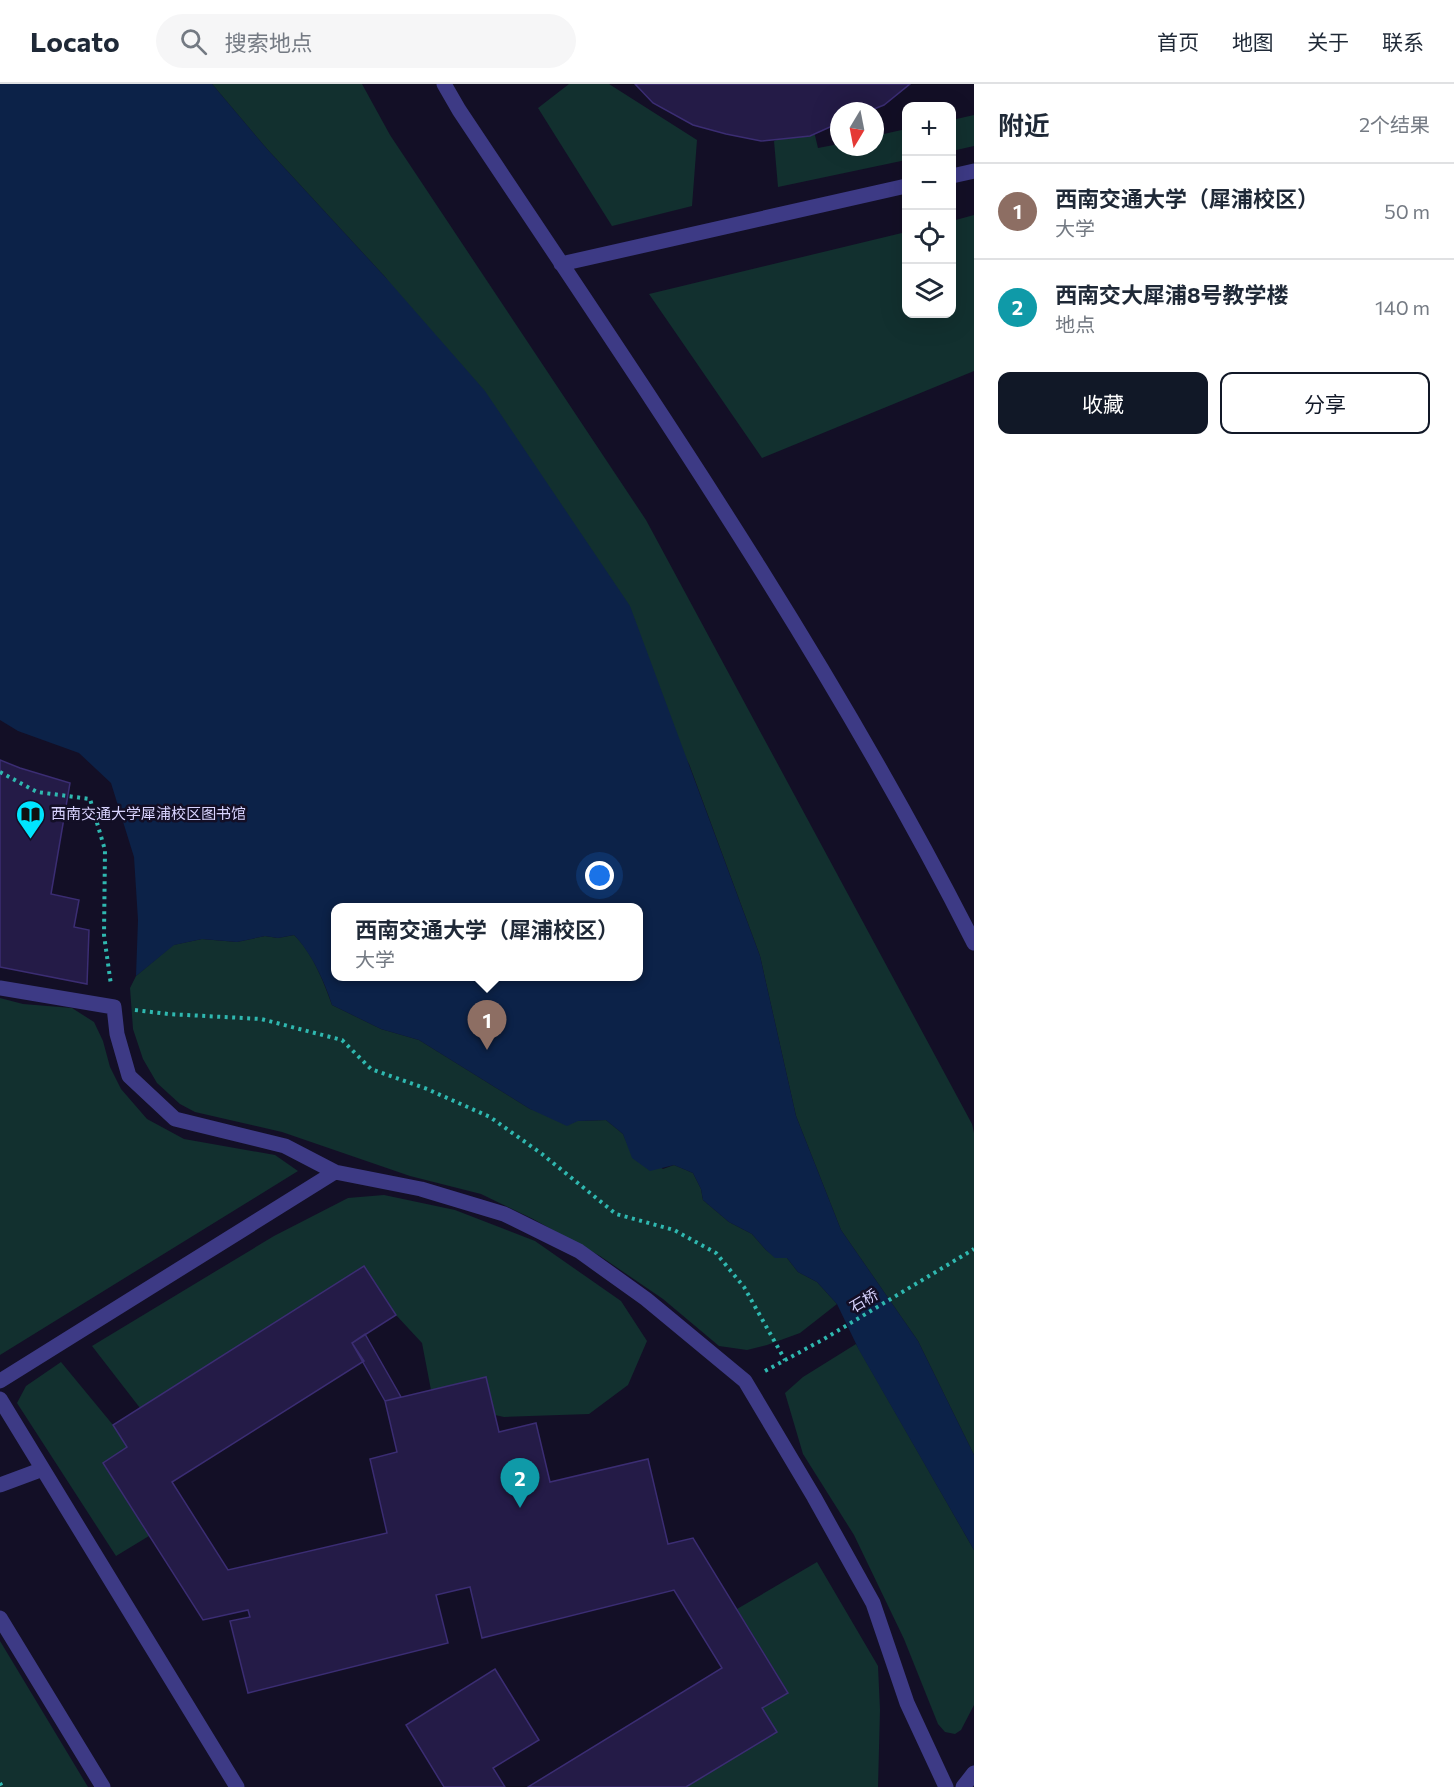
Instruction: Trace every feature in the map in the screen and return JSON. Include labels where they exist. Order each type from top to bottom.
[{"type":"street","points":[[444,84],[777,593],[872,753],[974,943]]},
{"type":"street","points":[[956,175],[974,171]]},
{"type":"street","points":[[561,264],[902,187]]},
{"type":"street","points":[[0,988],[114,1007],[117,1034],[129,1076],[175,1119],[285,1146],[335,1172],[421,1189],[504,1214],[579,1251],[646,1299],[745,1381],[873,1603],[907,1703],[946,1787]]},
{"type":"street","points":[[0,1381],[335,1172]]},
{"type":"street","points":[[0,1399],[237,1787]]},
{"type":"street","points":[[0,1485],[43,1469]]},
{"type":"street","points":[[0,1618],[104,1787]]},
{"type":"street","points":[[963,1787],[974,1773]]},
{"type":"path","points":[[0,772],[37,792],[90,798],[105,849],[104,935],[114,1007],[168,1014],[261,1019],[342,1040],[371,1069],[427,1089],[489,1117],[542,1154],[616,1214],[674,1230],[716,1253],[744,1287],[785,1360]]},
{"type":"path","name":"石桥","points":[[745,1381],[824,1339],[974,1249]]},
{"type":"path","points":[[0,1782],[2,1787]]},
{"type":"green space","points":[[212,84],[362,84],[390,135],[646,520],[972,1124],[974,1133],[974,1455],[918,1341],[841,1230],[796,1116],[760,956],[689,764],[386,278],[267,149]]},
{"type":"green space","points":[[569,84],[609,84],[697,140],[692,206],[612,226],[538,108]]},
{"type":"green space","points":[[974,115],[974,146],[956,150],[956,119]]},
{"type":"green space","points":[[813,127],[818,148],[830,146],[830,156],[884,156],[884,134],[902,130],[902,161],[778,187],[774,141]]},
{"type":"green space","points":[[974,215],[974,371],[762,458],[649,294],[902,233],[902,318],[956,318],[956,220]]},
{"type":"green space","points":[[294,935],[312,959],[332,1005],[381,1029],[419,1040],[530,1109],[578,1121],[606,1120],[623,1134],[628,1145],[663,1169],[674,1165],[693,1173],[701,1189],[703,1200],[729,1222],[752,1234],[775,1257],[787,1258],[798,1272],[817,1282],[837,1304],[800,1333],[767,1345],[747,1350],[719,1346],[663,1299],[600,1256],[533,1219],[481,1194],[410,1176],[282,1132],[195,1112],[180,1104],[157,1083],[143,1059],[133,1029],[130,988],[136,976],[173,945],[202,939],[237,942],[265,936],[278,938]]},
{"type":"green space","points":[[0,998],[23,1004],[72,1008],[94,1022],[103,1041],[110,1067],[121,1089],[147,1119],[184,1139],[275,1155],[298,1171],[0,1355]]},
{"type":"green space","points":[[384,1195],[455,1210],[535,1241],[621,1301],[647,1341],[628,1385],[589,1414],[504,1417],[495,1415],[486,1378],[431,1390],[422,1343],[396,1315],[140,1408],[92,1346],[274,1236],[348,1198]]},
{"type":"green space","points":[[856,1344],[974,1550],[974,1705],[961,1730],[955,1734],[945,1732],[938,1724],[904,1639],[854,1535],[803,1454],[785,1393],[803,1377]]},
{"type":"green space","points":[[61,1362],[113,1425],[127,1447],[103,1463],[149,1536],[116,1556],[17,1403],[26,1386]]},
{"type":"green space","points":[[817,1562],[878,1666],[880,1710],[878,1787],[686,1787],[777,1732],[762,1708],[788,1692],[737,1609]]},
{"type":"green space","points":[[0,1641],[88,1787],[0,1787]]},
{"type":"water","points":[[0,84],[212,84],[267,149],[386,278],[485,391],[630,606],[760,956],[796,1116],[841,1230],[918,1341],[974,1455],[974,1550],[859,1350],[837,1304],[817,1282],[798,1272],[787,1258],[775,1258],[752,1234],[729,1222],[703,1200],[701,1189],[693,1173],[674,1165],[650,1171],[632,1158],[623,1134],[606,1120],[578,1121],[567,1126],[530,1109],[419,1040],[381,1029],[332,1005],[317,968],[294,935],[278,938],[265,936],[237,942],[202,939],[174,945],[136,976],[138,920],[134,857],[111,783],[79,753],[18,731],[0,720]]},
{"type":"building","points":[[635,84],[910,84],[884,105],[884,102],[830,102],[830,127],[810,136],[761,141],[693,125],[653,103]]},
{"type":"building","name":"西南交通大学犀浦校区图书馆","points":[[0,760],[70,783],[51,894],[79,900],[74,927],[89,930],[87,984],[0,967]]},
{"type":"building","points":[[364,1266],[396,1315],[352,1343],[364,1361],[172,1482],[228,1570],[387,1533],[370,1459],[397,1452],[385,1401],[486,1377],[499,1432],[536,1423],[550,1482],[648,1459],[668,1544],[693,1538],[788,1693],[762,1708],[777,1732],[686,1787],[528,1787],[722,1668],[674,1590],[482,1638],[470,1587],[436,1595],[448,1643],[248,1693],[230,1621],[250,1617],[248,1610],[203,1620],[103,1463],[127,1447],[113,1425]]},
{"type":"building","points":[[365,1334],[401,1397],[385,1401],[352,1343]]},
{"type":"building","points":[[495,1669],[539,1740],[493,1768],[505,1787],[444,1787],[406,1725]]},
{"type":"place","name":"西南交通大学犀浦校区图书馆","points":[[30,840]]},
{"type":"place","name":"西南交通大学（犀浦校区）","points":[[487,1050]]},
{"type":"place","name":"西南交大犀浦8号教学楼","points":[[520,1508]]}]
